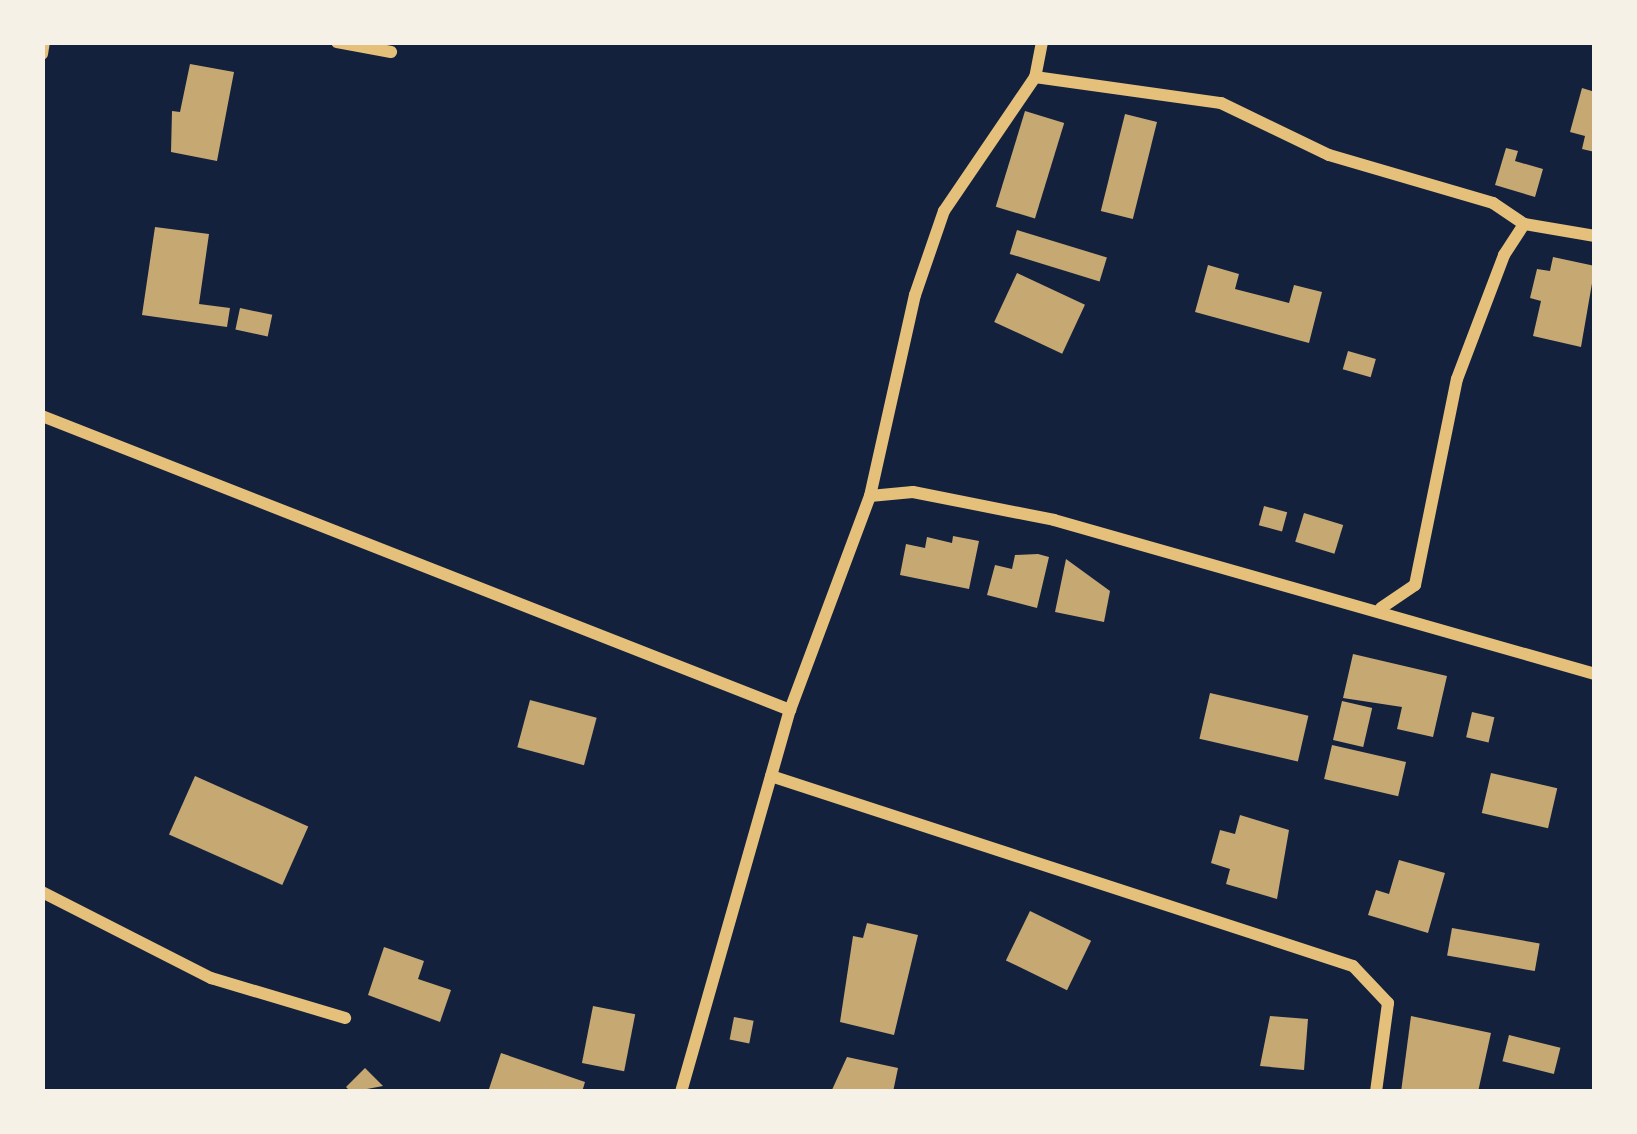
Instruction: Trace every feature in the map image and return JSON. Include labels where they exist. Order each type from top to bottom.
[{"type":"street","points":[[42,54],[44,42]]},
{"type":"street","points":[[337,42],[391,52]]},
{"type":"street","points":[[681,1092],[790,710],[870,496],[915,296],[944,211],[1035,77],[1042,42]]},
{"type":"street","points":[[1035,77],[1221,103],[1329,155],[1493,203],[1524,224],[1595,236]]},
{"type":"street","points":[[1380,608],[1415,585],[1457,380],[1524,224]]},
{"type":"street","points":[[42,416],[790,710]]},
{"type":"street","points":[[870,496],[913,492],[1054,520],[1380,608],[1595,674]]},
{"type":"street","points":[[771,776],[1354,966],[1388,1003],[1376,1092]]},
{"type":"street","points":[[42,892],[211,978],[345,1018]]},
{"type":"building","points":[[190,64],[234,72],[217,161],[171,152],[172,111],[180,112]]},
{"type":"building","points":[[1582,88],[1595,92],[1595,152],[1582,149],[1585,136],[1570,132]]},
{"type":"building","points":[[1025,111],[1064,123],[1035,219],[996,207]]},
{"type":"building","points":[[1125,114],[1157,122],[1133,219],[1101,211]]},
{"type":"building","points":[[1506,148],[1518,151],[1515,161],[1543,169],[1535,197],[1495,185]]},
{"type":"building","points":[[155,227],[209,234],[199,304],[230,308],[227,327],[142,315]]},
{"type":"building","points":[[1017,230],[1107,257],[1100,281],[1010,254]]},
{"type":"building","points":[[1553,257],[1595,266],[1581,347],[1533,336],[1541,301],[1530,298],[1537,269],[1550,271]]},
{"type":"building","points":[[1208,265],[1239,274],[1235,289],[1289,303],[1294,285],[1322,292],[1309,343],[1195,312]]},
{"type":"building","points":[[1017,273],[1085,305],[1062,354],[994,322]]},
{"type":"building","points":[[240,308],[272,315],[268,336],[235,330]]},
{"type":"building","points":[[1348,351],[1376,359],[1371,377],[1343,369]]},
{"type":"building","points":[[1264,506],[1287,512],[1282,532],[1259,525]]},
{"type":"building","points":[[1304,513],[1343,525],[1334,554],[1295,542]]},
{"type":"building","points":[[953,536],[979,541],[969,589],[900,575],[906,544],[925,548],[927,537],[952,543]]},
{"type":"building","points":[[1015,555],[1049,557],[1037,608],[987,595],[995,565],[1012,569]]},
{"type":"building","points":[[1066,559],[1110,591],[1104,622],[1055,612]]},
{"type":"building","points":[[1353,654],[1447,676],[1433,737],[1397,729],[1402,707],[1343,698]]},
{"type":"building","points":[[1210,693],[1308,716],[1298,762],[1199,739]]},
{"type":"building","points":[[530,700],[597,718],[584,765],[517,747]]},
{"type":"building","points":[[1342,701],[1372,708],[1363,747],[1333,740]]},
{"type":"building","points":[[1472,712],[1494,717],[1489,743],[1466,737]]},
{"type":"building","points":[[1332,745],[1406,762],[1398,796],[1324,779]]},
{"type":"building","points":[[1491,773],[1557,788],[1548,828],[1482,813]]},
{"type":"building","points":[[195,776],[308,826],[282,885],[169,834]]},
{"type":"building","points":[[1240,815],[1289,830],[1277,899],[1226,884],[1230,869],[1211,863],[1220,830],[1235,834]]},
{"type":"building","points":[[1399,860],[1445,873],[1428,933],[1368,915],[1376,890],[1389,894]]},
{"type":"building","points":[[1030,911],[1091,941],[1067,990],[1006,960]]},
{"type":"building","points":[[867,923],[918,935],[894,1035],[840,1022],[853,936],[863,938]]},
{"type":"building","points":[[1452,928],[1540,943],[1535,971],[1447,956]]},
{"type":"building","points":[[384,947],[424,961],[418,979],[451,990],[440,1022],[368,995]]},
{"type":"building","points":[[593,1006],[635,1014],[624,1071],[582,1063]]},
{"type":"building","points":[[1270,1016],[1308,1019],[1304,1070],[1260,1066]]},
{"type":"building","points":[[1411,1016],[1491,1033],[1478,1092],[1401,1092]]},
{"type":"building","points":[[734,1017],[754,1021],[749,1043],[730,1040]]},
{"type":"building","points":[[1509,1035],[1560,1048],[1554,1074],[1502,1061]]},
{"type":"building","points":[[501,1053],[585,1082],[582,1092],[488,1092]]},
{"type":"building","points":[[847,1057],[898,1068],[893,1092],[831,1092]]},
{"type":"building","points":[[365,1068],[383,1086],[351,1092],[346,1087]]}]
